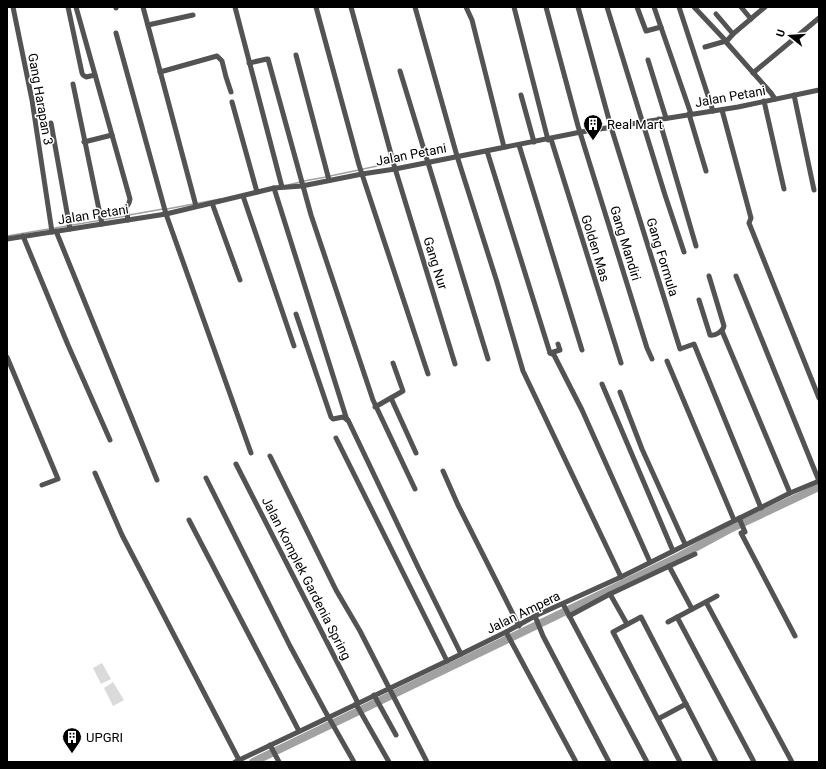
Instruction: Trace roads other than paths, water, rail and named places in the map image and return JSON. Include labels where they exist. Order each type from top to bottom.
[{"type":"street","name":"Gang Harapan 3","points":[[13,7],[32,100],[53,230],[157,480]]},
{"type":"street","points":[[68,7],[84,76],[95,75]]},
{"type":"street","points":[[76,7],[130,199],[126,208],[127,218]]},
{"type":"street","points":[[144,7],[160,72],[196,203]]},
{"type":"street","points":[[235,7],[281,185]]},
{"type":"street","points":[[316,7],[361,170],[428,374]]},
{"type":"street","name":"Gang Nur","points":[[351,7],[392,159],[456,364]]},
{"type":"street","points":[[415,7],[457,156],[497,282],[523,371],[621,577]]},
{"type":"street","points":[[466,7],[472,20],[504,147]]},
{"type":"street","name":"Golden Mas","points":[[514,7],[549,139],[620,363]]},
{"type":"street","name":"Gang Mandiri","points":[[546,7],[570,99],[647,348],[652,359]]},
{"type":"street","name":"Gang Formula","points":[[578,7],[611,127],[680,349],[694,344],[761,508]]},
{"type":"street","points":[[607,7],[684,252]]},
{"type":"street","points":[[637,7],[646,31],[661,27]]},
{"type":"street","points":[[654,7],[690,114],[706,171]]},
{"type":"street","points":[[679,7],[713,111]]},
{"type":"street","points":[[694,7],[773,96]]},
{"type":"street","points":[[742,7],[751,19]]},
{"type":"street","points":[[705,47],[726,42],[733,34],[766,7]]},
{"type":"street","points":[[716,14],[733,34]]},
{"type":"street","points":[[148,26],[193,15]]},
{"type":"street","points":[[753,73],[819,18]]},
{"type":"street","points":[[116,33],[165,211],[251,453]]},
{"type":"street","points":[[296,55],[328,177]]},
{"type":"street","points":[[160,72],[217,56],[222,61],[231,92]]},
{"type":"street","points":[[249,63],[268,59],[302,186],[375,407],[415,489]]},
{"type":"street","points":[[648,60],[666,118]]},
{"type":"street","points":[[81,68],[86,64],[92,65]]},
{"type":"street","points":[[400,71],[488,359]]},
{"type":"street","points":[[73,84],[102,222]]},
{"type":"street","name":"Jalan Petani","points":[[7,239],[70,226],[165,211],[196,203],[212,203],[281,185],[302,186],[328,177],[361,170],[427,162],[581,132],[722,110],[764,101],[773,96],[794,95],[819,90]]},
{"type":"street","points":[[522,95],[534,142]]},
{"type":"street","points":[[794,95],[814,190]]},
{"type":"street","points":[[764,101],[784,189]]},
{"type":"street","points":[[232,102],[257,192]]},
{"type":"street","points":[[722,110],[751,218],[749,223],[819,398]]},
{"type":"street","points":[[659,119],[696,246]]},
{"type":"street","points":[[51,123],[70,226]]},
{"type":"street","points":[[84,142],[112,135]]},
{"type":"street","points":[[519,145],[582,350]]},
{"type":"street","points":[[487,150],[544,342],[550,353],[554,355],[582,410],[650,562]]},
{"type":"street","points":[[274,188],[348,420],[461,654]]},
{"type":"street","points":[[243,196],[294,346]]},
{"type":"street","points":[[212,203],[240,280]]},
{"type":"street","points":[[22,236],[110,440]]},
{"type":"street","points":[[709,276],[724,326],[722,331],[790,494]]},
{"type":"street","points":[[736,276],[819,481]]},
{"type":"street","points":[[699,300],[710,335],[713,336],[722,331]]},
{"type":"street","points":[[296,314],[331,417],[333,419],[337,419],[343,417],[348,420]]},
{"type":"street","points":[[550,353],[560,350],[558,344]]},
{"type":"street","points":[[7,357],[58,479],[42,485]]},
{"type":"street","points":[[667,361],[738,520],[743,527],[745,532],[741,533],[795,636]]},
{"type":"street","points":[[375,407],[403,391],[393,363]]},
{"type":"street","points":[[602,384],[673,551]]},
{"type":"street","points":[[620,392],[642,449],[686,544]]},
{"type":"street","points":[[391,398],[416,453]]},
{"type":"street","points":[[336,438],[447,661]]},
{"type":"street","points":[[270,456],[336,590],[360,631],[426,762]]},
{"type":"street","name":"Jalan Komplek Gardenia Spring","points":[[236,464],[362,715],[388,762]]},
{"type":"street","points":[[444,471],[458,505],[519,626]]},
{"type":"street","points":[[95,473],[122,535],[237,761]]},
{"type":"street","points":[[206,478],[290,646],[354,762]]},
{"type":"street","name":"Jalan Ampera","points":[[237,761],[271,747],[300,731],[331,721],[357,704],[375,697],[461,654],[507,634],[519,626],[536,618],[566,610],[621,577],[650,562],[819,481]]},
{"type":"street","points":[[189,520],[300,731]]},
{"type":"street","points":[[647,762],[566,610],[610,594],[695,554]]},
{"type":"street","points":[[669,566],[692,609]]},
{"type":"street","points":[[610,594],[627,624]]},
{"type":"street","points":[[668,622],[716,596]]},
{"type":"street","points":[[706,602],[792,762]]},
{"type":"street","points":[[680,762],[613,632],[641,617],[716,762]]},
{"type":"street","points":[[677,617],[754,762]]},
{"type":"street","points":[[536,618],[539,627],[609,762]]},
{"type":"street","points":[[507,634],[576,762]]},
{"type":"street","points":[[375,697],[396,735]]},
{"type":"street","points":[[658,719],[686,704]]},
{"type":"street","points":[[271,747],[279,762]]},
{"type":"waterway","points":[[363,169],[406,160]]},
{"type":"waterway","points":[[330,176],[359,170]]},
{"type":"waterway","points":[[304,181],[326,177]]},
{"type":"waterway","points":[[288,185],[300,182]]},
{"type":"waterway","points":[[167,209],[220,199]]},
{"type":"waterway","points":[[129,215],[163,209]]},
{"type":"waterway","points":[[7,236],[126,216]]},
{"type":"waterway","points":[[253,762],[680,556],[730,529],[819,487]]},
{"type":"place","name":"Real Mart","points":[[593,141]]},
{"type":"place","name":"UPGRI","points":[[72,754]]}]
